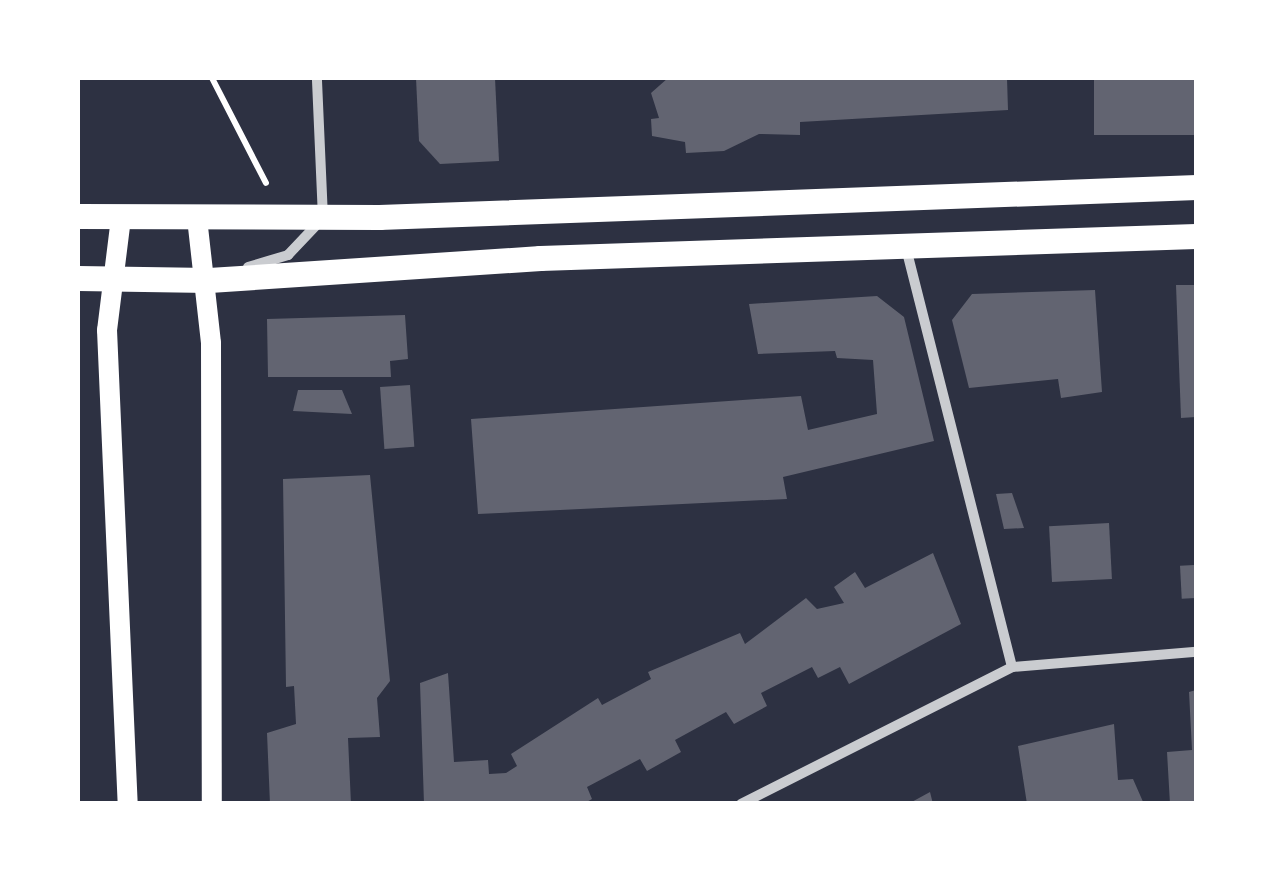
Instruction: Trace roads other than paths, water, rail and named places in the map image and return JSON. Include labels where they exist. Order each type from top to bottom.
[{"type":"main road","points":[[78,216],[322,218],[1196,187]]},
{"type":"main road","points":[[121,218],[109,280],[128,804]]},
{"type":"main road","points":[[196,218],[209,280],[212,804]]},
{"type":"main road","points":[[78,278],[209,280],[1196,236]]},
{"type":"street","points":[[209,280],[288,254],[322,218],[317,78]]},
{"type":"street","points":[[905,247],[1012,667]]},
{"type":"street","points":[[740,804],[1012,667],[1196,652]]}]
